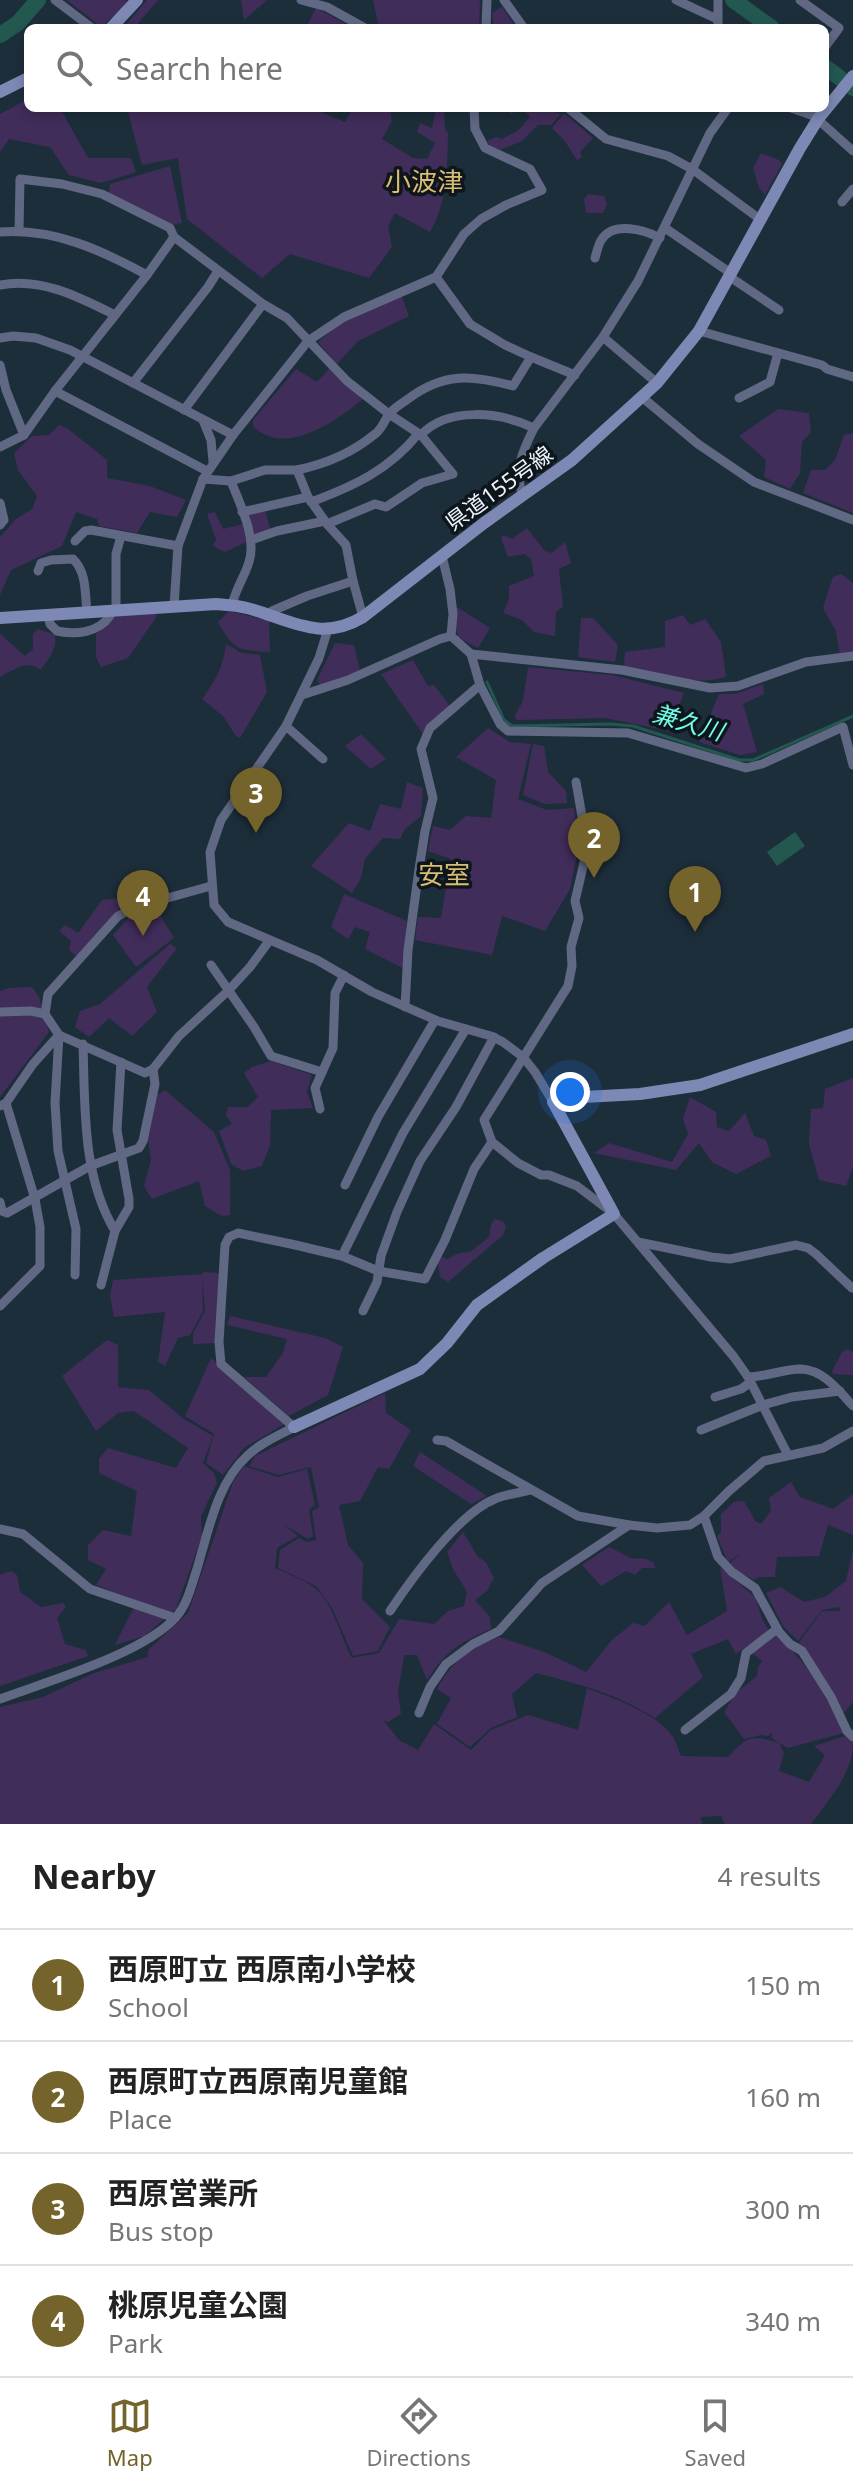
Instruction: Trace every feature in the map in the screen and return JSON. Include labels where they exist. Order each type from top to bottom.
[{"type":"main road","points":[[115,24],[137,0]]},
{"type":"main road","name":"県道155号線","points":[[829,105],[853,76]]},
{"type":"main road","points":[[0,92],[24,80]]},
{"type":"main road","name":"県道155号線","points":[[0,618],[232,605],[301,626],[328,629],[348,625],[363,617],[572,460],[657,383],[699,331],[824,112]]},
{"type":"main road","points":[[294,1427],[420,1369],[447,1343],[477,1305],[543,1258],[614,1214],[553,1102],[565,1098],[640,1094],[700,1085],[853,1034]]},
{"type":"street","points":[[55,0],[87,24]]},
{"type":"street","points":[[301,0],[327,7],[358,24]]},
{"type":"street","points":[[504,0],[521,24]]},
{"type":"street","points":[[676,0],[718,24],[718,0]]},
{"type":"street","points":[[800,0],[839,28],[829,42]]},
{"type":"street","points":[[487,24],[490,1]]},
{"type":"street","points":[[174,606],[178,546],[205,475],[308,341],[344,317],[436,277],[464,234],[481,219],[542,190],[530,169],[485,148],[475,129],[474,112]]},
{"type":"street","points":[[573,112],[606,139],[668,156],[692,169],[761,220]]},
{"type":"street","points":[[523,495],[518,469],[534,428],[603,337],[644,272],[710,133],[725,112]]},
{"type":"street","points":[[801,112],[818,119],[853,151]]},
{"type":"street","points":[[19,231],[20,179],[62,184],[102,194],[170,228],[174,237],[218,271],[287,318],[347,381],[419,435],[453,474],[422,483],[386,507],[375,504],[326,522],[277,531],[251,540]]},
{"type":"street","points":[[842,202],[853,189]]},
{"type":"street","points":[[595,258],[602,239],[615,231],[638,229],[662,233],[731,275],[779,310]]},
{"type":"street","points":[[0,232],[59,236],[109,254],[147,275]]},
{"type":"street","points":[[0,447],[24,435],[174,237]]},
{"type":"street","points":[[133,383],[218,271]]},
{"type":"street","points":[[436,277],[470,324],[505,345],[575,375]]},
{"type":"street","points":[[0,285],[36,285],[69,292],[115,315]]},
{"type":"street","points":[[184,410],[263,304]]},
{"type":"street","points":[[699,331],[853,377]]},
{"type":"street","points":[[603,337],[657,383]]},
{"type":"street","points":[[0,338],[36,338],[70,350],[80,358],[233,435]]},
{"type":"street","points":[[739,398],[770,382],[778,353]]},
{"type":"street","points":[[55,391],[205,475],[231,481],[265,470],[297,470],[327,463],[378,432],[389,414],[421,390],[448,378],[481,377],[513,386],[531,357]]},
{"type":"street","points":[[0,365],[3,391],[24,435]]},
{"type":"street","points":[[643,398],[698,444],[754,482],[853,520]]},
{"type":"street","points":[[242,512],[310,500],[359,482],[385,467],[419,435],[441,420],[481,415],[511,419],[534,428]]},
{"type":"street","points":[[203,420],[211,440],[213,461]]},
{"type":"street","points":[[297,470],[310,500],[346,545],[363,617]]},
{"type":"street","points":[[231,481],[251,540],[250,561],[236,587],[232,605]]},
{"type":"street","points":[[0,503],[4,514],[0,525]]},
{"type":"street","points":[[75,541],[87,530],[178,546]]},
{"type":"street","points":[[48,615],[50,624],[57,631],[78,633],[108,621],[113,611],[116,554],[121,536]]},
{"type":"street","points":[[442,556],[453,614],[451,636]]},
{"type":"street","points":[[38,571],[41,563],[73,559],[82,574],[87,613]]},
{"type":"street","points":[[269,615],[307,596],[353,581]]},
{"type":"street","points":[[328,629],[319,658],[286,726],[221,820],[210,852],[214,905],[228,922],[317,960],[405,1007],[435,1020],[494,1037],[523,1057],[553,1102]]},
{"type":"street","points":[[451,636],[471,654],[480,685],[500,724],[508,731],[628,733],[746,768],[762,764],[853,722]]},
{"type":"street","points":[[302,695],[348,680],[451,636]]},
{"type":"street","points":[[471,654],[622,670],[710,688],[738,686],[806,662],[853,656]]},
{"type":"street","points":[[405,1007],[408,950],[423,843],[433,798],[421,749],[430,728],[480,685]]},
{"type":"street","points":[[286,726],[323,759]]},
{"type":"street","points":[[843,727],[853,765]]},
{"type":"street","points":[[576,782],[586,854],[575,901],[579,918],[571,947],[572,966],[568,986],[484,1120],[492,1142],[518,1163],[541,1175],[577,1186],[614,1214],[750,1380],[788,1455]]},
{"type":"street","points":[[211,886],[135,907],[118,916],[48,994],[45,1014],[59,1035],[145,1073],[153,1069],[179,1036],[228,991],[269,941]]},
{"type":"street","points":[[211,965],[271,1056],[322,1072]]},
{"type":"street","points":[[320,1109],[315,1088],[333,1048],[335,993],[344,975]]},
{"type":"street","points":[[0,1012],[45,1014]]},
{"type":"street","points":[[345,1185],[378,1117],[435,1020]]},
{"type":"street","points":[[342,1256],[403,1133],[466,1029]]},
{"type":"street","points":[[0,1306],[40,1266],[40,1227],[35,1199],[3,1104],[59,1035]]},
{"type":"street","points":[[59,1035],[55,1103],[58,1151],[76,1229],[75,1275]]},
{"type":"street","points":[[363,1311],[377,1282],[381,1256],[397,1212],[420,1161],[456,1107],[494,1037]]},
{"type":"street","points":[[83,1044],[90,1166],[105,1216],[115,1231]]},
{"type":"street","points":[[101,1285],[115,1231],[129,1207],[117,1130],[121,1062]]},
{"type":"street","points":[[0,1202],[3,1215],[90,1166],[139,1148],[155,1084],[153,1069]]},
{"type":"street","points":[[0,1699],[143,1642],[175,1618],[182,1609],[220,1500],[235,1468],[254,1449],[294,1427],[221,1364],[219,1342],[225,1245],[229,1237],[238,1233],[342,1256],[378,1271],[425,1279],[474,1169],[492,1142]]},
{"type":"street","points":[[638,1242],[719,1259],[739,1258],[796,1245],[816,1254],[853,1288]]},
{"type":"street","points":[[715,1397],[741,1389],[750,1380],[801,1369],[821,1375],[853,1406]]},
{"type":"street","points":[[701,1430],[763,1405],[792,1397],[840,1391]]},
{"type":"street","points":[[437,1440],[446,1441],[578,1516],[657,1528],[690,1525],[764,1461],[823,1448],[853,1431]]},
{"type":"street","points":[[390,1611],[417,1571],[481,1506],[496,1498],[531,1490]]},
{"type":"street","points":[[704,1516],[718,1557],[732,1572],[755,1588],[777,1629],[790,1644],[802,1651],[853,1737]]},
{"type":"street","points":[[419,1713],[430,1687],[446,1664],[473,1644],[499,1631],[542,1583],[629,1525]]},
{"type":"street","points":[[0,1529],[23,1534],[90,1589],[175,1618]]},
{"type":"street","points":[[685,1730],[731,1694],[741,1678],[746,1653],[777,1629]]},
{"type":"shaded area","points":[[67,0],[127,0],[122,9],[104,24],[97,24]]},
{"type":"shaded area","points":[[147,0],[158,0],[137,24],[127,24]]},
{"type":"shaded area","points":[[241,0],[267,0],[244,20]]},
{"type":"shaded area","points":[[373,0],[480,0],[479,24],[378,24]]},
{"type":"shaded area","points":[[502,7],[513,24],[493,24],[492,13]]},
{"type":"shaded area","points":[[316,8],[344,23],[343,24],[308,24]]},
{"type":"shaded area","points":[[24,101],[24,112],[62,112],[88,158],[131,158],[136,172],[101,183],[69,175],[50,147],[9,139],[0,152],[0,114]]},
{"type":"shaded area","points":[[128,112],[321,112],[345,122],[351,112],[391,112],[392,121],[382,139],[413,158],[427,159],[435,143],[417,132],[420,123],[432,128],[435,112],[444,112],[448,133],[445,184],[430,232],[395,213],[388,226],[392,247],[369,278],[290,254],[262,278],[187,219],[178,158],[142,165]]},
{"type":"shaded area","points":[[526,112],[561,114],[551,125],[538,125],[522,141],[500,150],[490,146],[487,141],[496,137],[502,139],[519,130],[530,117]]},
{"type":"shaded area","points":[[564,113],[593,138],[577,160],[552,128]]},
{"type":"shaded area","points":[[761,153],[782,164],[765,195],[759,188],[753,168]]},
{"type":"shaded area","points":[[170,166],[182,223],[172,225],[109,193],[110,184]]},
{"type":"shaded area","points":[[588,194],[604,196],[607,205],[603,213],[586,213],[584,199]]},
{"type":"shaded area","points":[[401,295],[409,316],[358,341],[337,364],[318,342],[345,320]]},
{"type":"shaded area","points":[[296,369],[317,382],[329,369],[363,399],[310,433],[280,438],[266,435],[253,426],[253,420]]},
{"type":"shaded area","points":[[778,409],[809,413],[811,432],[802,442],[800,473],[790,489],[764,477],[766,460],[739,436]]},
{"type":"shaded area","points":[[59,425],[107,460],[107,478],[150,486],[186,500],[177,517],[150,512],[137,533],[99,526],[97,519],[76,512],[62,546],[11,570],[0,595],[0,537],[16,519],[32,509],[37,496],[18,470],[14,453],[32,436],[49,435]]},
{"type":"shaded area","points":[[853,433],[853,513],[803,493],[811,470],[825,470],[835,460],[844,435]]},
{"type":"shaded area","points":[[265,511],[271,531],[255,536],[249,513]]},
{"type":"shaded area","points":[[215,512],[223,529],[243,524],[246,542],[225,552],[213,546],[216,539],[207,514]]},
{"type":"shaded area","points":[[527,528],[545,551],[552,553],[565,542],[571,563],[559,569],[563,607],[556,612],[555,636],[534,632],[522,620],[503,613],[509,599],[509,586],[534,576],[531,559],[525,554],[508,557],[501,538],[503,535],[512,539]]},
{"type":"shaded area","points":[[841,574],[853,583],[853,652],[840,655],[836,631],[823,608],[833,577]]},
{"type":"shaded area","points":[[457,607],[490,628],[478,648],[458,637]]},
{"type":"shaded area","points":[[229,611],[269,621],[270,652],[244,649],[228,639],[218,622]]},
{"type":"shaded area","points":[[154,612],[157,616],[128,658],[101,667],[96,657],[96,634],[117,616]]},
{"type":"shaded area","points":[[683,615],[690,625],[705,619],[721,642],[726,677],[688,680],[624,666],[625,652],[665,647],[665,621]]},
{"type":"shaded area","points":[[581,618],[593,618],[618,645],[615,662],[578,657]]},
{"type":"shaded area","points":[[38,629],[55,635],[54,650],[40,670],[30,665],[0,677],[0,634],[25,656],[33,649],[33,634]]},
{"type":"shaded area","points":[[335,643],[354,645],[360,671],[320,685],[317,680]]},
{"type":"shaded area","points":[[226,644],[242,653],[260,655],[267,692],[240,738],[224,717],[202,699],[218,673]]},
{"type":"shaded area","points":[[413,660],[428,686],[434,685],[450,706],[423,734],[381,674]]},
{"type":"shaded area","points":[[528,667],[612,675],[684,693],[669,731],[605,718],[517,720],[514,717],[523,701]]},
{"type":"shaded area","points":[[763,684],[764,694],[743,704],[757,752],[740,755],[699,742],[719,694],[735,694]]},
{"type":"shaded area","points":[[488,728],[510,742],[531,744],[518,799],[547,810],[574,808],[579,845],[570,889],[545,931],[502,916],[492,955],[415,940],[418,917],[441,918],[451,859],[428,851],[433,826],[450,830],[466,816],[491,818],[496,780],[456,757]]},
{"type":"shaded area","points":[[361,734],[386,759],[371,769],[345,746]]},
{"type":"shaded area","points":[[533,744],[544,746],[548,772],[566,791],[567,803],[545,804],[523,795]]},
{"type":"shaded area","points":[[407,782],[423,788],[421,816],[405,829],[400,839],[383,838],[365,859],[361,878],[352,893],[311,866],[349,823],[370,831],[380,804],[401,809]]},
{"type":"shaded area","points":[[795,832],[805,846],[777,866],[767,852]]},
{"type":"shaded area","points":[[146,889],[148,895],[121,907],[76,956],[69,950],[71,941],[59,931],[65,925],[78,933],[102,900],[120,898],[125,891]]},
{"type":"shaded area","points":[[344,894],[407,921],[403,968],[365,949],[370,932],[355,927],[348,939],[331,927]]},
{"type":"shaded area","points":[[154,905],[174,938],[136,967],[113,935],[133,913]]},
{"type":"shaded area","points":[[170,944],[177,948],[147,987],[157,1012],[132,1036],[109,1018],[89,1037],[75,1027],[80,1011],[100,1004]]},
{"type":"shaded area","points":[[32,987],[39,997],[49,1032],[0,1097],[0,991]]},
{"type":"shaded area","points":[[271,1061],[312,1075],[307,1092],[313,1108],[271,1110],[270,1145],[262,1166],[243,1171],[231,1164],[219,1131],[232,1124],[226,1115],[228,1107],[248,1107],[258,1097],[244,1073]]},
{"type":"shaded area","points":[[853,1078],[853,1167],[846,1186],[819,1180],[809,1144],[811,1109],[823,1108],[825,1089]]},
{"type":"shaded area","points":[[165,1090],[214,1132],[230,1170],[230,1215],[222,1216],[205,1206],[199,1181],[152,1199],[144,1186],[151,1160],[148,1139],[157,1095]]},
{"type":"shaded area","points":[[690,1097],[716,1112],[717,1127],[729,1131],[745,1113],[754,1136],[766,1140],[771,1156],[736,1174],[712,1162],[699,1143],[676,1170],[594,1153],[609,1143],[672,1162],[688,1134],[683,1119]]},
{"type":"shaded area","points":[[495,1219],[504,1222],[503,1235],[448,1282],[440,1277],[437,1258],[447,1259],[470,1252],[489,1237]]},
{"type":"shaded area","points":[[221,1273],[216,1343],[193,1344],[193,1333],[205,1311],[202,1276],[203,1311],[190,1335],[178,1338],[165,1366],[158,1362],[165,1312],[114,1317],[110,1296],[113,1280]]},
{"type":"shaded area","points":[[230,1316],[325,1338],[343,1347],[328,1395],[289,1416],[244,1377],[266,1377],[283,1353],[287,1339],[227,1325]]},
{"type":"shaded area","points":[[107,1340],[118,1345],[118,1387],[149,1390],[184,1419],[213,1436],[203,1463],[214,1473],[217,1483],[201,1516],[202,1536],[176,1609],[144,1636],[115,1645],[137,1601],[96,1585],[106,1569],[88,1560],[88,1545],[103,1530],[131,1536],[137,1491],[99,1473],[99,1459],[108,1448],[176,1468],[188,1448],[134,1411],[118,1413],[96,1431],[62,1376]]},
{"type":"shaded area","points":[[848,1349],[853,1352],[853,1375],[833,1374],[842,1352]]},
{"type":"shaded area","points":[[211,1358],[284,1424],[244,1448],[223,1475],[206,1463],[214,1434],[185,1416]]},
{"type":"shaded area","points":[[385,1393],[386,1413],[411,1430],[389,1469],[378,1467],[360,1501],[339,1505],[348,1545],[363,1563],[362,1599],[390,1627],[378,1651],[353,1656],[332,1608],[316,1586],[278,1568],[280,1550],[299,1538],[306,1542],[316,1540],[312,1511],[319,1507],[311,1467],[278,1475],[249,1466],[255,1456]]},
{"type":"shaded area","points":[[420,1452],[487,1496],[471,1504],[413,1466]]},
{"type":"shaded area","points":[[244,1466],[278,1477],[307,1469],[315,1505],[309,1510],[313,1536],[308,1539],[283,1524],[298,1536],[277,1548],[275,1568],[307,1583],[323,1596],[352,1658],[379,1653],[399,1619],[434,1624],[448,1611],[464,1606],[467,1592],[447,1552],[463,1532],[478,1557],[486,1562],[494,1578],[487,1591],[475,1600],[490,1617],[491,1629],[454,1648],[427,1680],[417,1655],[404,1655],[398,1692],[401,1714],[388,1722],[383,1720],[399,1740],[418,1750],[434,1724],[471,1750],[491,1730],[528,1715],[578,1730],[587,1688],[653,1718],[672,1735],[681,1756],[728,1757],[745,1741],[762,1738],[779,1743],[784,1753],[779,1771],[809,1782],[825,1755],[814,1746],[845,1736],[853,1743],[844,1776],[811,1824],[725,1824],[721,1816],[701,1817],[702,1824],[0,1824],[0,1707],[43,1697],[94,1673],[148,1657],[148,1650],[188,1613],[233,1482]]},
{"type":"shaded area","points":[[791,1482],[800,1497],[833,1509],[853,1494],[853,1535],[828,1525],[819,1556],[777,1557],[775,1577],[754,1580],[737,1571],[730,1563],[740,1554],[728,1562],[717,1537],[721,1532],[721,1514],[734,1502],[744,1501],[755,1521],[761,1524],[771,1511],[769,1498]]},
{"type":"shaded area","points":[[609,1547],[631,1558],[646,1559],[654,1563],[655,1568],[642,1568],[635,1575],[626,1571],[601,1586],[582,1565]]},
{"type":"shaded area","points":[[853,1549],[853,1702],[843,1714],[798,1644],[822,1611],[840,1611],[839,1607],[822,1610],[798,1641],[783,1626],[766,1593],[780,1587],[804,1602],[825,1597],[846,1581]]},
{"type":"shaded area","points":[[720,1567],[755,1597],[769,1631],[736,1654],[728,1639],[691,1654],[703,1677],[655,1718],[612,1696],[536,1673],[512,1694],[517,1717],[491,1728],[470,1747],[437,1724],[451,1698],[437,1689],[449,1670],[479,1646],[499,1637],[547,1653],[586,1672],[611,1641],[633,1623],[645,1626],[669,1602],[687,1635],[727,1611]]},
{"type":"shaded area","points":[[11,1571],[17,1575],[20,1592],[41,1607],[63,1603],[66,1607],[57,1618],[65,1644],[86,1650],[88,1656],[0,1686],[0,1575]]},
{"type":"shaded area","points":[[775,1635],[816,1680],[844,1733],[788,1748],[771,1737],[773,1733],[744,1739],[724,1712],[736,1693],[757,1676],[762,1661],[752,1653]]},
{"type":"waterway","points":[[0,35],[18,23],[38,0]]},
{"type":"waterway","points":[[733,0],[766,24]]},
{"type":"waterway","points":[[829,70],[840,78]]},
{"type":"waterway","name":"兼久川","points":[[487,682],[504,720],[512,726],[633,726],[739,760],[753,760],[853,716]]},
{"type":"place","name":"西原営業所","points":[[256,833]]},
{"type":"place","name":"西原町立西原南児童館","points":[[594,878]]},
{"type":"place","name":"西原町立 西原南小学校","points":[[695,932]]},
{"type":"place","name":"桃原児童公園","points":[[143,936]]},
{"type":"district","name":"小波津","points":[[424,182]]},
{"type":"district","name":"安室","points":[[444,875]]}]
